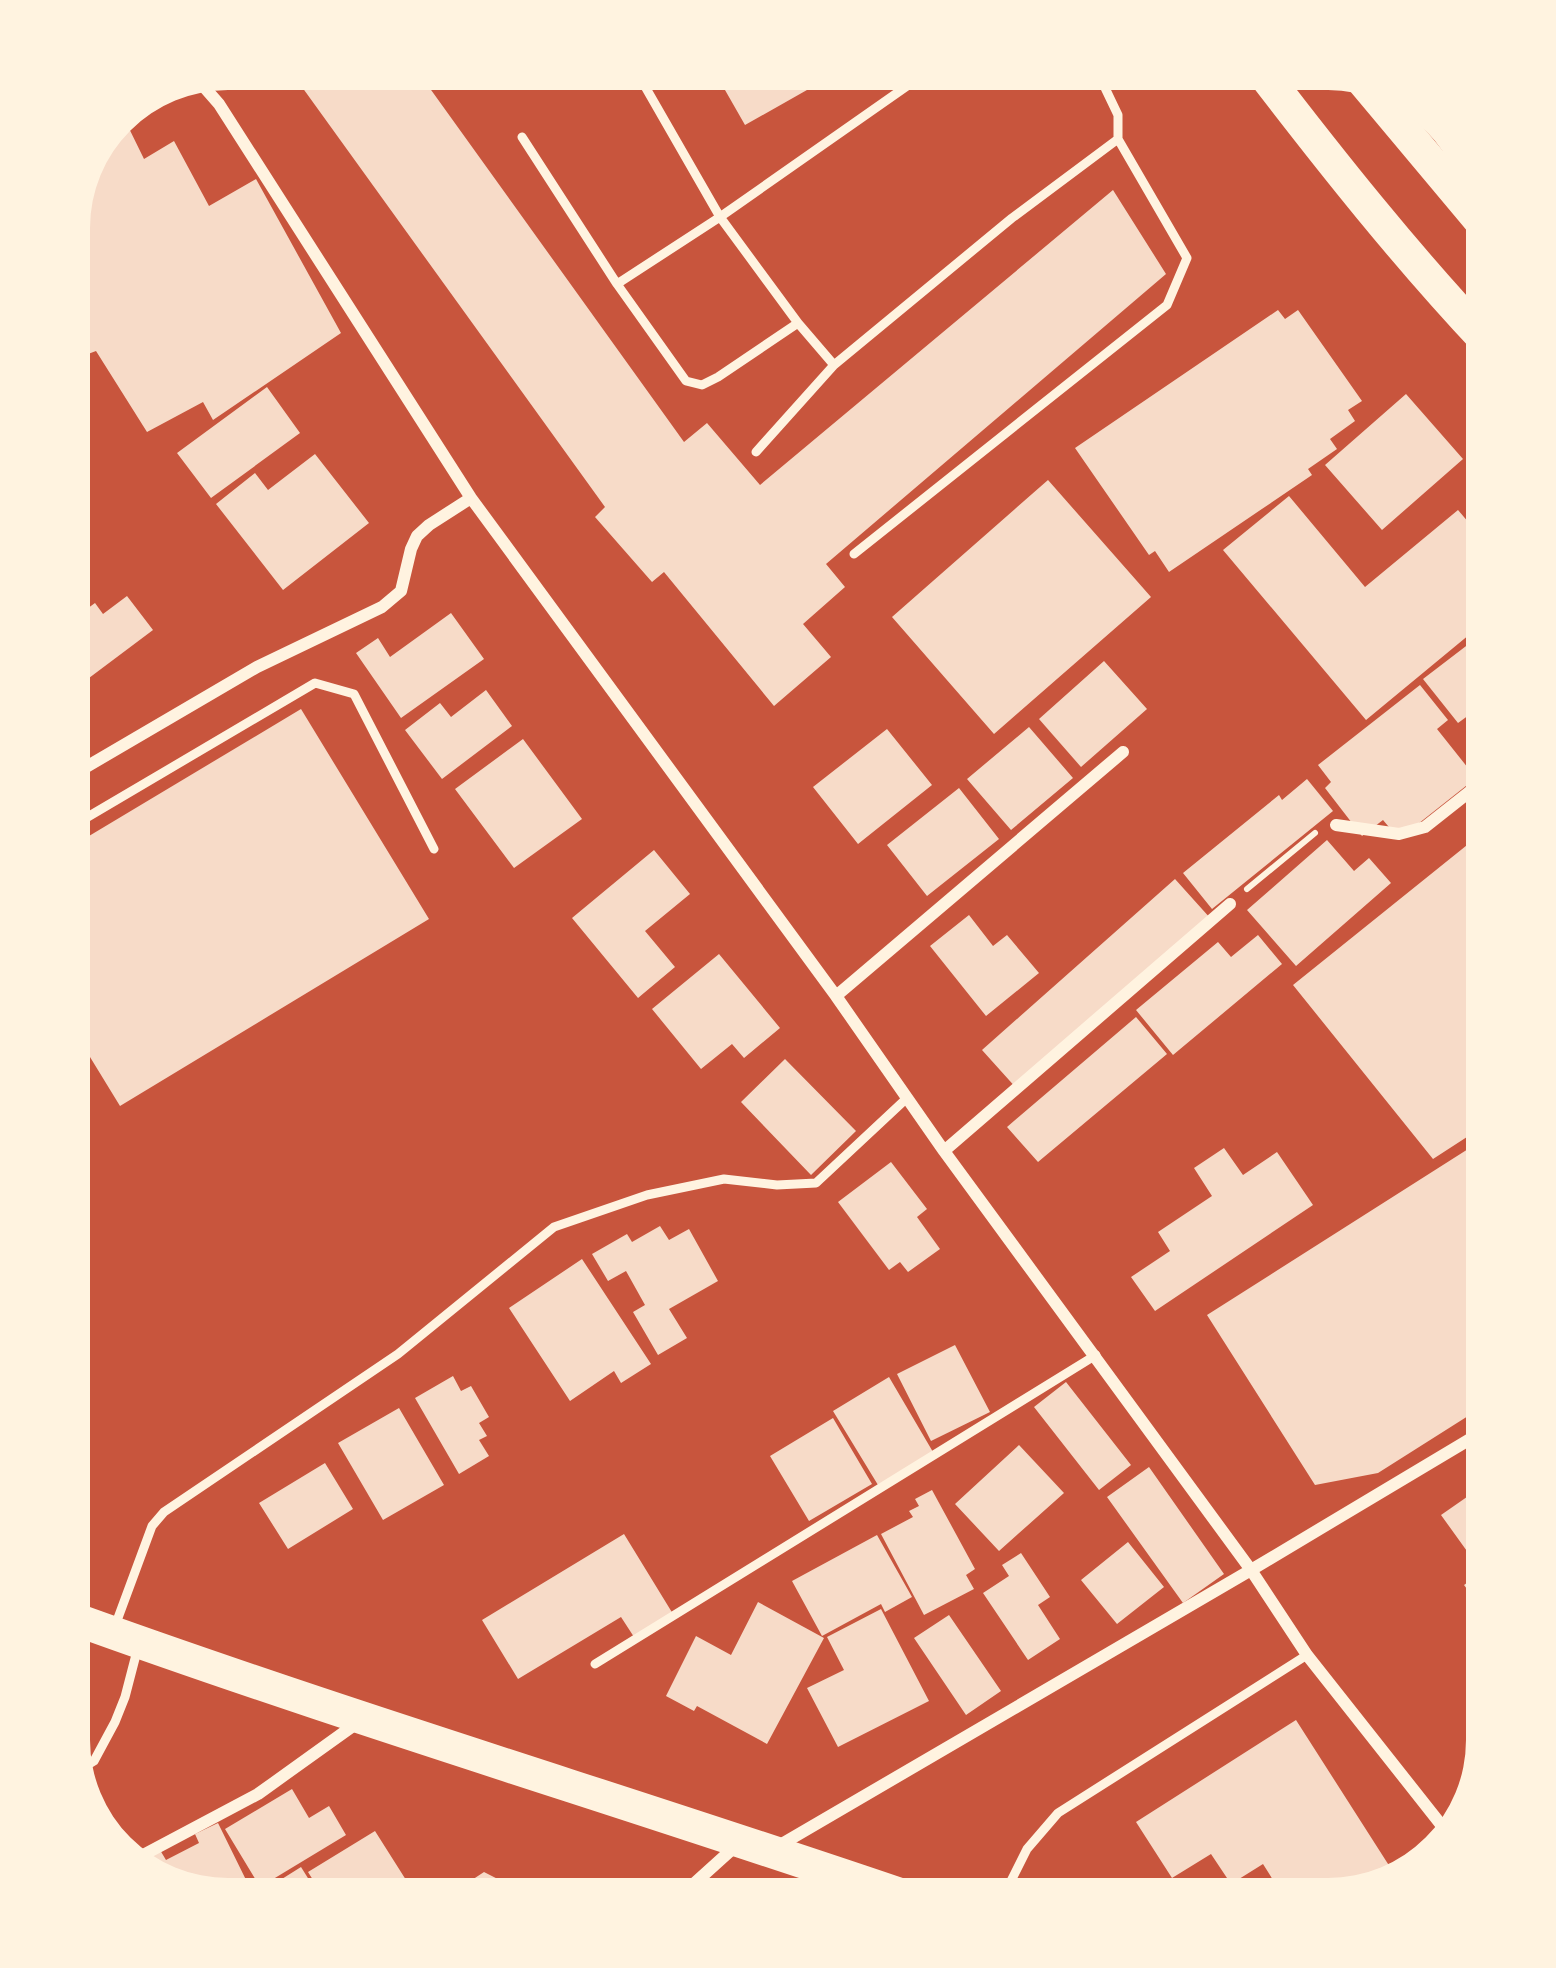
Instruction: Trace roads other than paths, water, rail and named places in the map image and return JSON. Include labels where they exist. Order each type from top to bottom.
[{"type":"highway","points":[[1277,90],[1466,318]]},
{"type":"highway","points":[[1377,99],[1463,200]]},
{"type":"highway","points":[[90,1624],[363,1719],[852,1878]]},
{"type":"street","points":[[209,92],[470,498],[1096,1355],[1307,1655],[1439,1822]]},
{"type":"street","points":[[90,760],[256,667],[382,607],[401,591],[417,536],[470,498]]},
{"type":"street","points":[[836,996],[1123,752]]},
{"type":"street","points":[[1336,825],[1399,834],[1425,827],[1466,795]]},
{"type":"street","points":[[944,1151],[1231,904]]},
{"type":"street","points":[[708,1878],[756,1845],[1250,1570],[1466,1441]]},
{"type":"street","points":[[148,1853],[258,1794],[363,1719]]},
{"type":"lane","points":[[647,90],[720,217],[797,323],[834,365]]},
{"type":"lane","points":[[617,284],[901,90]]},
{"type":"lane","points":[[854,554],[1167,305],[1187,258],[1118,139],[1118,115],[1106,90]]},
{"type":"lane","points":[[522,137],[686,381],[702,385],[718,377],[797,323]]},
{"type":"lane","points":[[756,452],[834,365],[1012,218],[1118,139]]},
{"type":"lane","points":[[90,816],[315,683],[354,694],[434,849]]},
{"type":"lane","points":[[92,1762],[125,1697],[126,1637],[152,1526],[164,1512],[398,1354],[554,1226],[647,1195],[724,1179],[777,1185],[815,1183],[907,1098]]},
{"type":"lane","points":[[595,1664],[1096,1355]]},
{"type":"lane","points":[[1013,1878],[1027,1849],[1058,1813],[1307,1655]]}]
